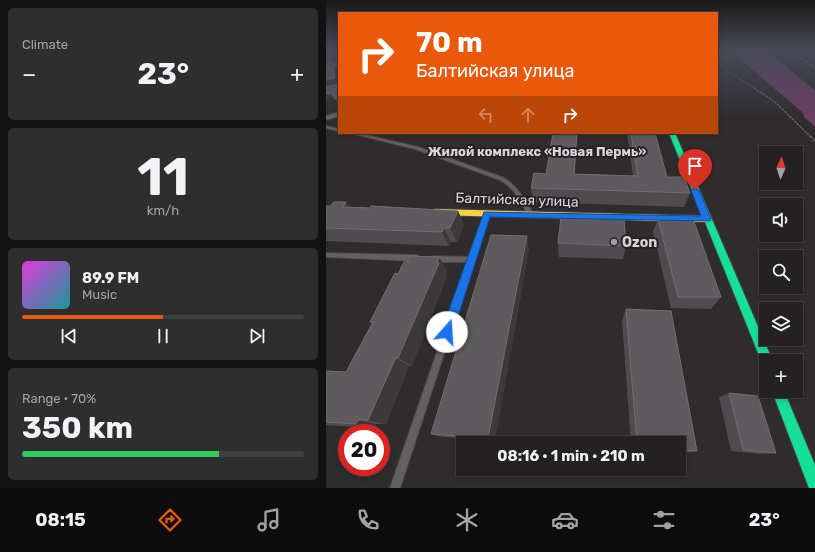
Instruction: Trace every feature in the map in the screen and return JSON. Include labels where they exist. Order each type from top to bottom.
[{"type":"street","points":[[326,118],[338,114]]},
{"type":"street","points":[[672,134],[764,354]]},
{"type":"street","name":"Балтийская улица","points":[[426,211],[487,214],[707,219]]},
{"type":"street","points":[[781,398],[815,483]]},
{"type":"lane","points":[[326,127],[338,130]]},
{"type":"lane","points":[[356,134],[411,147],[502,178],[514,187],[531,215]]},
{"type":"lane","points":[[394,488],[487,214]]},
{"type":"lane","points":[[326,255],[471,260]]},
{"type":"path","points":[[730,73],[775,102],[815,141]]},
{"type":"shaded area","points":[[756,73],[794,73],[815,91],[815,127],[805,118],[802,112]]},
{"type":"building","points":[[326,73],[334,73],[335,78],[326,80]]},
{"type":"building","points":[[338,84],[338,98],[335,99],[332,93],[326,94],[326,87]]},
{"type":"building","points":[[553,134],[577,134],[574,174],[638,176],[631,134],[655,134],[667,177],[684,177],[690,193],[531,188],[534,173],[546,174]]},
{"type":"building","points":[[334,202],[346,202],[343,207],[370,208],[371,206],[458,211],[450,228],[444,228],[442,232],[326,228],[326,206],[330,206]]},
{"type":"building","points":[[561,217],[624,219],[626,246],[558,243]]},
{"type":"building","points":[[658,219],[693,219],[721,297],[678,297]]},
{"type":"building","points":[[491,235],[527,236],[488,436],[431,434]]},
{"type":"building","points":[[410,256],[439,257],[437,263],[439,263],[398,358],[396,358],[391,368],[368,420],[358,420],[356,424],[326,422],[326,371],[346,372],[373,322],[370,322],[395,273],[398,274],[404,262],[406,262]]},
{"type":"building","points":[[626,309],[671,311],[697,451],[686,450],[686,436],[636,436]]},
{"type":"building","points":[[729,393],[758,396],[776,453],[743,450]]},
{"type":"traffic: fast","points":[[672,134],[764,354]]},
{"type":"traffic: fast","points":[[781,398],[815,483]]},
{"type":"traffic: slow","points":[[435,212],[707,219]]},
{"type":"place","name":"Ozon","points":[[614,242]]},
{"type":"district","name":"Жилой комплекс «Новая Пермь»","points":[[537,151]]},
{"type":"route","points":[[447,332],[487,214],[707,219],[695,190]]}]
